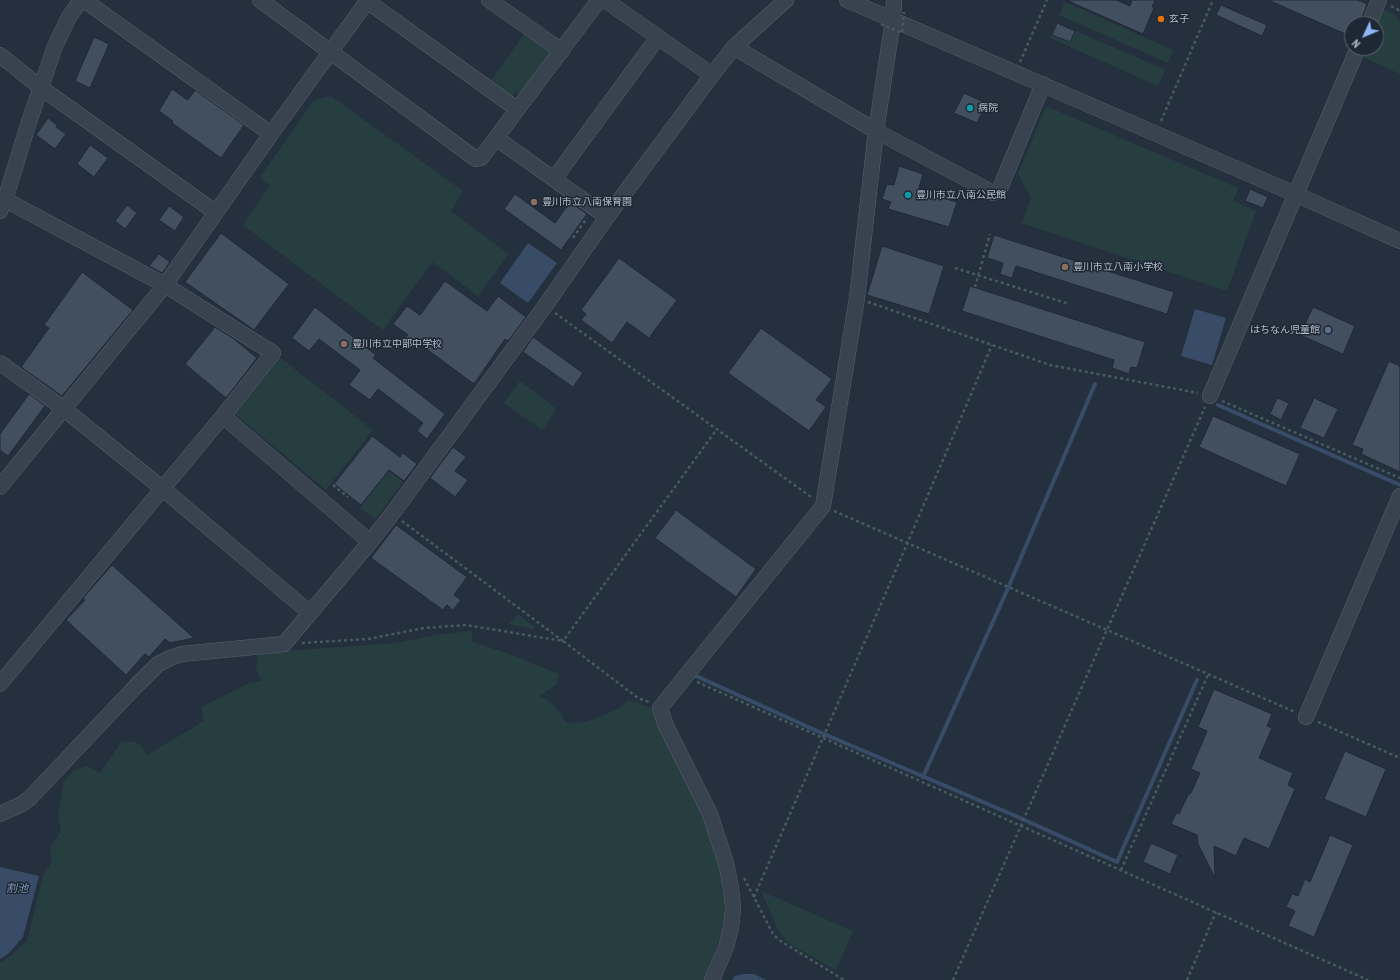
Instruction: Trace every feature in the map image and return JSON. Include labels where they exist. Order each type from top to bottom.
[{"type":"street","points":[[0,684],[163,489],[273,353],[165,285],[2,203],[55,46],[69,17],[80,0]]},
{"type":"street","points":[[84,0],[271,134]]},
{"type":"street","points":[[260,0],[476,159],[481,158],[599,0]]},
{"type":"street","points":[[489,0],[562,51]]},
{"type":"street","points":[[605,0],[712,75]]},
{"type":"street","points":[[0,814],[22,804],[30,798],[134,687],[158,664],[182,654],[284,644],[392,514],[545,306],[607,217],[712,75],[734,47],[786,0]]},
{"type":"street","points":[[847,0],[893,18],[1015,73],[1400,241]]},
{"type":"street","points":[[712,980],[726,947],[731,928],[733,908],[731,888],[726,863],[710,814],[666,726],[660,708],[824,506],[857,298],[876,131],[893,18],[894,0]]},
{"type":"street","points":[[1372,16],[1379,0]]},
{"type":"street","points":[[0,487],[165,285],[271,134],[368,1],[517,109]]},
{"type":"street","points":[[554,179],[658,37]]},
{"type":"street","points":[[734,47],[876,131],[993,193],[999,191],[1043,84]]},
{"type":"street","points":[[0,55],[40,87],[216,212]]},
{"type":"street","points":[[1210,396],[1355,56]]},
{"type":"street","points":[[496,138],[607,217]]},
{"type":"street","points":[[0,363],[63,408],[163,489],[310,612]]},
{"type":"street","points":[[223,416],[370,542]]},
{"type":"street","points":[[1306,717],[1400,496]]},
{"type":"path","points":[[1015,73],[1047,0]]},
{"type":"path","points":[[1155,133],[1213,0]]},
{"type":"path","points":[[893,18],[902,33],[893,18]]},
{"type":"path","points":[[573,238],[587,218]]},
{"type":"path","points":[[974,287],[990,234]]},
{"type":"path","points":[[955,268],[1069,304]]},
{"type":"path","points":[[857,298],[1050,365],[1210,396],[1400,478]]},
{"type":"path","points":[[545,306],[824,506],[907,544],[1400,758]]},
{"type":"path","points":[[754,897],[992,345]]},
{"type":"path","points":[[953,980],[1210,396]]},
{"type":"path","points":[[563,641],[717,429]]},
{"type":"path","points":[[335,485],[334,486],[348,497]]},
{"type":"path","points":[[392,514],[638,698],[660,708]]},
{"type":"path","points":[[284,644],[368,639],[424,628],[466,625],[563,641]]},
{"type":"path","points":[[1121,870],[1208,675]]},
{"type":"path","points":[[685,676],[1368,980]]},
{"type":"path","points":[[743,876],[773,934],[779,940],[844,980]]},
{"type":"path","points":[[1187,980],[1216,912]]},
{"type":"green space","points":[[1065,2],[1173,50],[1168,63],[1059,15]]},
{"type":"green space","points":[[1381,8],[1396,15],[1400,22],[1400,74],[1360,56],[1384,56],[1384,16],[1378,16]]},
{"type":"green space","points":[[1056,22],[1165,70],[1158,86],[1050,38]]},
{"type":"green space","points":[[525,33],[550,51],[551,55],[521,96],[515,92],[512,96],[491,81]]},
{"type":"green space","points":[[331,96],[463,191],[451,211],[509,254],[478,296],[432,262],[383,330],[243,225],[270,185],[260,177],[314,100]]},
{"type":"green space","points":[[1046,106],[1238,188],[1233,201],[1256,211],[1227,291],[1022,223],[1031,197],[1018,174]]},
{"type":"green space","points":[[278,356],[373,430],[326,490],[234,413]]},
{"type":"green space","points":[[520,381],[557,409],[542,430],[504,403]]},
{"type":"green space","points":[[389,471],[403,482],[375,519],[360,508]]},
{"type":"green space","points":[[518,614],[535,627],[533,629],[509,624]]},
{"type":"green space","points":[[472,631],[472,642],[510,654],[559,674],[557,684],[540,696],[551,703],[560,712],[566,723],[584,722],[605,715],[629,700],[654,709],[700,806],[721,871],[724,897],[724,925],[705,980],[0,980],[0,963],[27,941],[43,876],[52,863],[50,848],[61,831],[58,815],[64,781],[75,770],[87,766],[100,773],[122,741],[134,742],[142,746],[147,755],[204,721],[201,707],[249,683],[262,681],[256,670],[258,653],[398,643],[436,635]]},
{"type":"green space","points":[[761,891],[853,931],[836,970],[793,946],[785,939],[778,930]]},
{"type":"water","points":[[528,243],[557,263],[528,303],[500,283]]},
{"type":"water","points":[[1195,309],[1226,318],[1212,365],[1181,356]]},
{"type":"water","name":"割池","points":[[0,867],[39,876],[23,937],[9,953],[0,959]]},
{"type":"water","points":[[754,974],[766,980],[732,980],[735,976]]},
{"type":"building","points":[[1066,0],[1116,0],[1130,6],[1132,0],[1155,0],[1152,7],[1154,8],[1143,34]]},
{"type":"building","points":[[1268,0],[1358,0],[1367,4],[1363,16],[1344,16],[1344,33]]},
{"type":"building","points":[[1221,5],[1267,25],[1262,36],[1216,15]]},
{"type":"building","points":[[1057,23],[1075,31],[1070,42],[1052,35]]},
{"type":"building","points":[[94,37],[109,44],[90,88],[75,81]]},
{"type":"building","points":[[172,89],[188,100],[195,90],[244,125],[221,158],[172,123],[173,121],[159,111]]},
{"type":"building","name":"病院","points":[[964,93],[986,103],[977,123],[954,113]]},
{"type":"building","points":[[48,118],[57,125],[56,127],[66,134],[55,149],[36,135]]},
{"type":"building","points":[[90,145],[108,158],[94,177],[77,164]]},
{"type":"building","name":"豊川市立八南公民館","points":[[899,166],[923,174],[918,191],[957,202],[949,227],[888,209],[891,202],[882,199],[887,184],[894,185]]},
{"type":"building","points":[[1250,189],[1268,197],[1263,208],[1245,201]]},
{"type":"building","points":[[515,194],[555,223],[570,202],[587,214],[561,250],[504,209]]},
{"type":"building","points":[[127,205],[137,213],[125,229],[115,221]]},
{"type":"building","points":[[169,206],[184,217],[175,231],[159,220]]},
{"type":"building","points":[[221,233],[289,284],[254,330],[185,282]]},
{"type":"building","points":[[994,235],[1174,292],[1167,314],[1016,266],[1012,278],[1000,274],[1003,263],[987,258]]},
{"type":"building","points":[[882,246],[944,266],[929,314],[867,295]]},
{"type":"building","points":[[159,254],[170,262],[162,273],[149,266]]},
{"type":"building","points":[[619,258],[677,300],[649,338],[627,322],[612,343],[581,320],[586,314],[581,310]]},
{"type":"building","points":[[82,272],[133,310],[62,396],[21,367],[49,328],[44,325]]},
{"type":"building","points":[[445,281],[487,311],[498,296],[526,317],[508,341],[505,339],[474,384],[417,342],[412,349],[402,342],[408,335],[393,324],[407,306],[420,315]]},
{"type":"building","points":[[970,286],[1145,342],[1137,368],[1131,367],[1129,374],[1112,368],[1114,360],[962,311]]},
{"type":"building","points":[[315,307],[376,355],[373,358],[445,414],[427,439],[417,431],[423,423],[378,389],[370,400],[349,385],[360,370],[319,339],[309,351],[292,338]]},
{"type":"building","name":"はちなん児童館","points":[[1313,307],[1355,326],[1343,354],[1300,335]]},
{"type":"building","points":[[215,327],[234,339],[257,358],[226,398],[185,364]]},
{"type":"building","points":[[761,328],[832,379],[816,400],[826,407],[809,431],[728,373]]},
{"type":"building","points":[[533,337],[583,373],[573,387],[523,352]]},
{"type":"building","points":[[1389,361],[1400,366],[1400,472],[1361,454],[1363,449],[1352,445]]},
{"type":"building","points":[[29,394],[45,406],[8,456],[0,450],[0,434]]},
{"type":"building","points":[[1277,398],[1289,403],[1281,420],[1270,414]]},
{"type":"building","points":[[1314,398],[1338,409],[1324,438],[1300,428]]},
{"type":"building","points":[[1213,416],[1300,454],[1286,486],[1199,447]]},
{"type":"building","points":[[372,436],[400,457],[403,453],[417,464],[404,481],[389,470],[361,505],[334,484]]},
{"type":"building","points":[[453,447],[466,457],[455,471],[468,480],[455,497],[430,478]]},
{"type":"building","points":[[676,510],[756,569],[736,597],[655,538]]},
{"type":"building","points":[[396,525],[467,577],[454,595],[461,600],[453,610],[447,605],[443,610],[371,558]]},
{"type":"building","points":[[112,565],[194,638],[170,643],[165,639],[149,657],[145,654],[126,675],[66,620],[85,600],[83,598]]},
{"type":"building","points":[[1214,689],[1272,714],[1267,726],[1272,728],[1259,758],[1293,773],[1288,785],[1295,789],[1269,849],[1244,838],[1236,856],[1214,846],[1215,878],[1198,844],[1197,835],[1171,824],[1177,812],[1179,814],[1188,795],[1191,793],[1200,773],[1191,769],[1207,731],[1198,727]]},
{"type":"building","points":[[1345,751],[1386,769],[1366,817],[1324,799]]},
{"type":"building","points":[[1330,835],[1353,845],[1314,937],[1288,926],[1295,911],[1286,907],[1292,894],[1298,896],[1305,879],[1310,882]]},
{"type":"building","points":[[1151,843],[1178,855],[1170,874],[1143,862]]},
{"type":"waterway","points":[[923,777],[1005,595],[1095,384]]},
{"type":"waterway","points":[[1218,405],[1400,485]]},
{"type":"waterway","points":[[694,675],[817,731],[1018,817],[1117,862],[1197,680]]},
{"type":"place","name":"玄子","points":[[1161,19]]},
{"type":"place","name":"病院","points":[[970,108]]},
{"type":"place","name":"豊川市立八南公民館","points":[[908,195]]},
{"type":"place","name":"豊川市立八南保育園","points":[[534,202]]},
{"type":"place","name":"豊川市立八南小学校","points":[[1065,267]]},
{"type":"place","name":"はちなん児童館","points":[[1328,330]]},
{"type":"place","name":"豊川市立中部中学校","points":[[344,344]]}]
